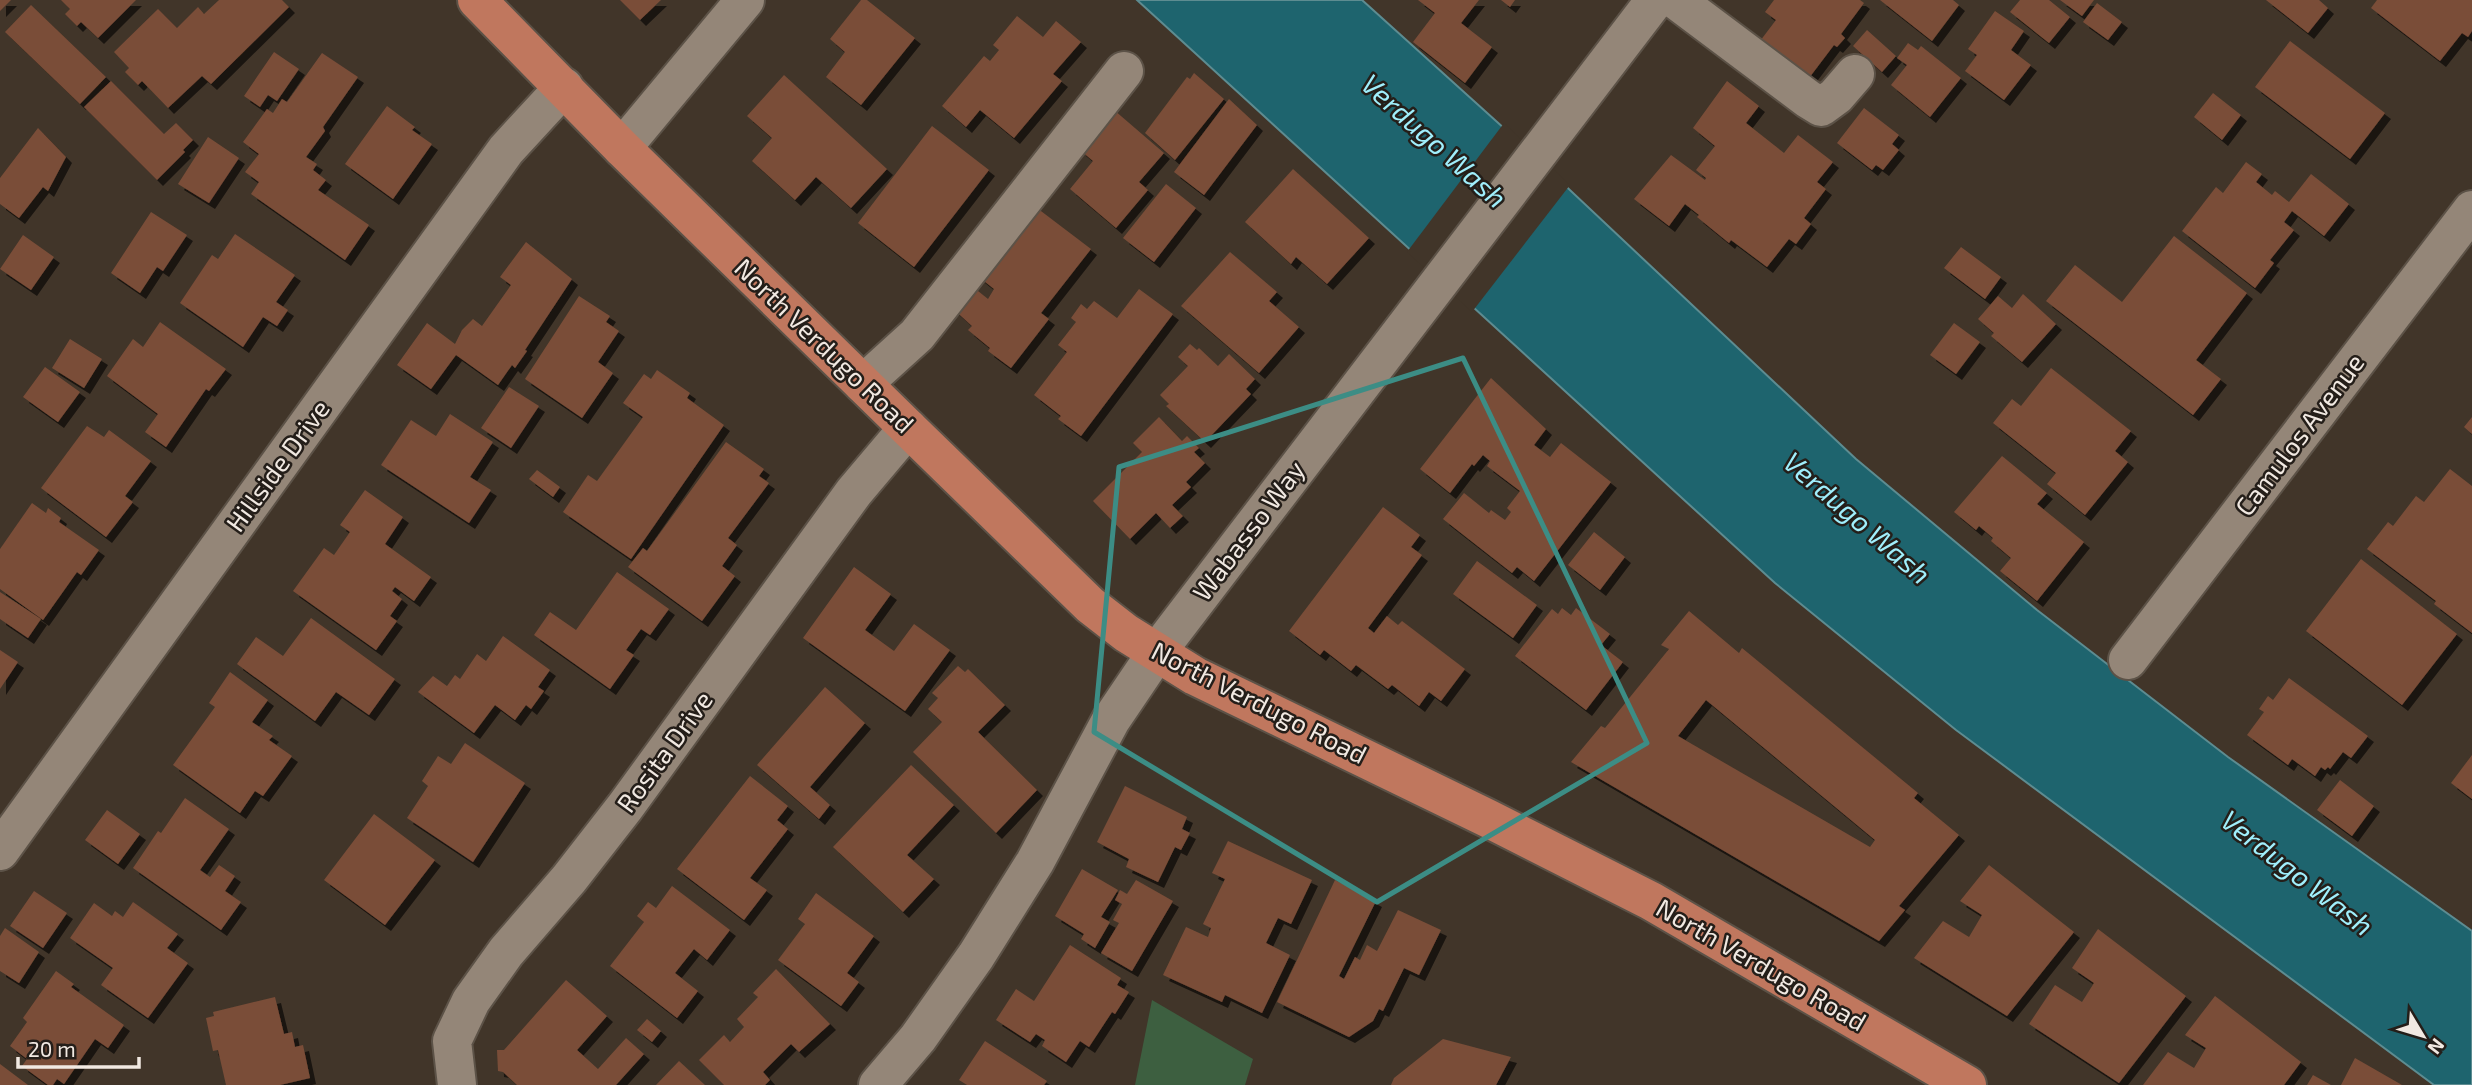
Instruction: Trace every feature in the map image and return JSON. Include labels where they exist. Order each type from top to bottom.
[{"type":"main road","name":"North Verdugo Road","points":[[477,0],[622,148],[908,428],[1090,605],[1126,633],[1195,676],[1651,901],[1967,1085]]},
{"type":"street","points":[[622,148],[746,0]]},
{"type":"street","name":"Wabasso Way","points":[[878,1085],[918,1038],[976,956],[1035,862],[1111,720],[1157,652],[1655,0]]},
{"type":"street","points":[[1676,0],[1821,107],[1836,96],[1855,74]]},
{"type":"street","points":[[863,384],[917,335],[1124,71]]},
{"type":"street","name":"Hillside Drive","points":[[0,851],[506,150],[564,88]]},
{"type":"street","name":"Camulos Avenue","points":[[2127,660],[2472,210]]},
{"type":"street","name":"Rosita Drive","points":[[457,1085],[452,1041],[471,1001],[506,952],[569,879],[625,807],[853,492],[908,428]]},
{"type":"highlighted area","points":[[1463,358],[1647,743],[1377,902],[1094,732],[1119,467]]},
{"type":"green space","points":[[1152,1000],[1253,1059],[1245,1085],[1135,1085]]},
{"type":"water","name":"Verdugo Wash","points":[[1137,0],[1362,0],[1506,130],[1856,459],[2037,610],[2228,757],[2472,931],[2472,1085],[2434,1085],[1956,730],[1775,583]]},
{"type":"pier","points":[[1504,123],[1570,185],[1472,312],[1407,252]]},
{"type":"building","points":[[0,0],[11,0],[0,11]]},
{"type":"building","points":[[61,0],[136,0],[98,38],[81,22],[77,26],[65,14],[70,9]]},
{"type":"building","points":[[219,0],[282,0],[289,7],[211,84],[202,76],[168,108],[142,81],[138,85],[125,72],[129,68],[114,52],[158,9],[177,28],[198,7],[204,14]]},
{"type":"building","points":[[620,0],[661,0],[640,20]]},
{"type":"building","points":[[861,0],[867,0],[915,38],[861,105],[826,77],[845,52],[830,39]]},
{"type":"building","points":[[1418,0],[1479,0],[1461,23],[1492,47],[1465,83],[1413,42],[1435,13]]},
{"type":"building","points":[[1501,0],[1515,0],[1510,7]]},
{"type":"building","points":[[1774,0],[1860,0],[1864,3],[1841,34],[1845,38],[1837,47],[1834,45],[1806,82],[1757,45],[1776,20],[1765,12]]},
{"type":"building","points":[[1880,0],[1953,0],[1959,5],[1932,41]]},
{"type":"building","points":[[2020,0],[2049,0],[2070,17],[2049,43],[2010,12]]},
{"type":"building","points":[[2060,0],[2094,0],[2082,16]]},
{"type":"building","points":[[2266,0],[2319,0],[2328,8],[2308,33]]},
{"type":"building","points":[[2377,0],[2472,0],[2472,31],[2468,37],[2462,33],[2440,61],[2371,8]]},
{"type":"building","points":[[2097,3],[2122,22],[2108,40],[2083,22]]},
{"type":"building","points":[[31,5],[106,77],[80,104],[5,32]]},
{"type":"building","points":[[1995,11],[2024,31],[2011,50],[2031,65],[2004,100],[1965,71],[1977,55],[1968,49]]},
{"type":"building","points":[[1017,16],[1043,37],[1056,21],[1081,42],[1053,74],[1062,81],[1014,138],[980,110],[966,127],[942,106],[984,56],[990,61],[999,50],[993,45]]},
{"type":"building","points":[[1867,30],[1896,56],[1882,72],[1853,46]]},
{"type":"building","points":[[2290,41],[2385,113],[2350,159],[2255,87]]},
{"type":"building","points":[[1908,43],[1918,50],[1921,46],[1961,78],[1930,117],[1891,85],[1907,65],[1897,58]]},
{"type":"building","points":[[274,52],[299,69],[277,101],[268,95],[260,107],[244,96]]},
{"type":"building","points":[[322,53],[358,77],[306,157],[317,164],[313,170],[326,180],[318,190],[369,225],[345,260],[251,194],[259,182],[245,172],[259,154],[243,142],[267,109],[273,113],[282,99],[287,102]]},
{"type":"building","points":[[1194,73],[1224,99],[1175,160],[1145,133],[1187,77],[1190,79]]},
{"type":"building","points":[[784,75],[887,169],[851,208],[816,177],[795,200],[752,161],[772,138],[747,116]]},
{"type":"building","points":[[111,81],[164,134],[176,123],[193,140],[157,180],[84,107]]},
{"type":"building","points":[[1727,81],[1759,106],[1746,123],[1784,153],[1798,135],[1833,162],[1817,182],[1826,189],[1804,218],[1811,224],[1796,244],[1789,239],[1767,267],[1731,240],[1729,243],[1685,204],[1669,226],[1634,199],[1671,155],[1705,180],[1696,170],[1715,146],[1693,128]]},
{"type":"building","points":[[2213,93],[2241,115],[2222,140],[2194,117]]},
{"type":"building","points":[[1229,99],[1257,125],[1204,195],[1174,172]]},
{"type":"building","points":[[387,106],[415,127],[412,130],[432,144],[393,199],[345,164]]},
{"type":"building","points":[[1864,108],[1899,135],[1892,144],[1899,150],[1883,170],[1876,165],[1872,170],[1837,143]]},
{"type":"building","points":[[1114,110],[1164,153],[1139,182],[1148,190],[1116,228],[1070,189],[1093,161],[1080,150]]},
{"type":"building","points":[[932,126],[989,170],[914,267],[858,223]]},
{"type":"building","points":[[38,128],[66,157],[48,191],[43,187],[19,218],[0,204],[0,178]]},
{"type":"building","points":[[208,137],[239,158],[209,203],[178,184]]},
{"type":"building","points":[[2246,162],[2262,174],[2256,182],[2272,195],[2275,191],[2289,202],[2311,174],[2349,204],[2324,236],[2292,211],[2284,222],[2294,230],[2270,260],[2274,263],[2255,288],[2182,231],[2216,187],[2223,193]]},
{"type":"building","points":[[1293,169],[1369,238],[1327,284],[1296,257],[1291,264],[1245,222]]},
{"type":"building","points":[[1166,184],[1196,208],[1154,262],[1123,238]]},
{"type":"building","points":[[1033,205],[1091,249],[1041,313],[1049,319],[1011,368],[988,351],[990,348],[968,330],[972,326],[951,307],[968,283],[988,299],[994,289],[979,277]]},
{"type":"building","points":[[151,212],[187,235],[163,271],[157,267],[140,293],[111,273]]},
{"type":"building","points":[[235,234],[295,275],[276,302],[288,310],[277,326],[263,317],[243,347],[180,303],[212,255],[218,259]]},
{"type":"building","points":[[23,235],[54,257],[31,290],[0,269]]},
{"type":"building","points":[[2174,236],[2247,293],[2196,360],[2221,379],[2193,415],[2046,301],[2075,265],[2122,302]]},
{"type":"building","points":[[526,242],[572,279],[525,350],[527,351],[515,368],[512,365],[498,385],[456,355],[431,389],[397,365],[427,323],[455,344],[462,330],[473,319],[482,326],[511,285],[500,277]]},
{"type":"building","points":[[1961,247],[2001,277],[1985,299],[1944,268]]},
{"type":"building","points":[[1230,252],[1277,292],[1269,301],[1299,327],[1259,373],[1181,306]]},
{"type":"building","points":[[1139,289],[1173,314],[1081,436],[1058,419],[1061,416],[1034,395],[1067,352],[1058,345],[1076,322],[1071,318],[1081,304],[1087,309],[1094,301],[1117,318]]},
{"type":"building","points":[[2023,294],[2056,324],[2022,362],[1991,336],[1994,333],[1978,319],[1998,296],[2012,308]]},
{"type":"building","points":[[579,296],[610,316],[606,322],[619,331],[598,362],[613,373],[582,418],[525,379]]},
{"type":"building","points":[[160,322],[226,369],[209,391],[206,389],[166,447],[145,432],[158,414],[107,376],[133,339],[143,347]]},
{"type":"building","points":[[1954,323],[1980,342],[1956,374],[1930,355]]},
{"type":"building","points":[[70,339],[102,359],[84,388],[52,368]]},
{"type":"building","points":[[1190,344],[1197,350],[1199,348],[1218,366],[1229,354],[1255,379],[1246,389],[1251,394],[1205,442],[1166,406],[1169,404],[1160,395],[1188,366],[1178,357]]},
{"type":"building","points":[[45,367],[80,392],[58,422],[23,397]]},
{"type":"building","points":[[2051,368],[2131,431],[2115,451],[2128,462],[2085,515],[2047,484],[2056,473],[1993,423],[2012,399],[2021,406]]},
{"type":"building","points":[[657,370],[690,393],[687,398],[724,425],[631,559],[563,512],[588,475],[597,481],[643,417],[623,403],[644,374],[651,379]]},
{"type":"building","points":[[1491,378],[1546,429],[1534,445],[1550,457],[1561,443],[1611,482],[1534,581],[1517,567],[1512,573],[1443,519],[1464,493],[1489,513],[1491,510],[1505,520],[1511,512],[1507,508],[1520,491],[1487,466],[1490,461],[1483,455],[1474,466],[1472,464],[1450,493],[1420,469]]},
{"type":"building","points":[[509,387],[539,406],[511,448],[481,428]]},
{"type":"building","points":[[450,414],[493,442],[470,477],[491,490],[469,523],[381,465],[411,420],[436,436]]},
{"type":"building","points":[[1159,417],[1182,441],[1187,436],[1199,448],[1194,452],[1205,463],[1186,482],[1191,487],[1172,505],[1183,516],[1170,528],[1156,513],[1130,539],[1093,501],[1142,452],[1133,443]]},
{"type":"building","points":[[2472,417],[2472,434],[2464,427]]},
{"type":"building","points":[[87,426],[104,437],[109,430],[151,461],[125,496],[133,502],[106,537],[41,488]]},
{"type":"building","points":[[726,442],[764,469],[759,476],[769,483],[728,538],[737,545],[722,566],[735,576],[702,621],[628,567],[643,548],[647,551]]},
{"type":"building","points":[[2002,456],[2047,493],[2037,504],[2084,542],[2037,601],[2000,571],[2011,558],[1991,541],[1993,538],[1979,526],[1976,530],[1954,512]]},
{"type":"building","points":[[2450,469],[2472,486],[2472,633],[2434,604],[2436,601],[2367,549],[2388,522],[2393,526],[2416,496],[2424,502]]},
{"type":"building","points":[[537,470],[560,487],[553,497],[529,479]]},
{"type":"building","points":[[365,490],[403,517],[385,544],[431,577],[414,601],[395,587],[392,591],[402,599],[390,616],[397,621],[376,650],[293,591],[324,548],[334,555],[350,532],[340,525]]},
{"type":"building","points":[[32,503],[46,513],[48,508],[61,518],[59,522],[99,550],[81,575],[77,572],[43,620],[0,589],[0,549]]},
{"type":"building","points":[[1383,507],[1420,535],[1411,547],[1422,555],[1368,628],[1374,633],[1387,616],[1398,625],[1402,621],[1465,669],[1441,701],[1429,692],[1419,706],[1392,685],[1388,689],[1356,665],[1351,671],[1324,650],[1320,655],[1289,631]]},
{"type":"building","points":[[1594,532],[1625,557],[1600,590],[1568,565]]},
{"type":"building","points":[[2361,559],[2457,634],[2402,705],[2306,631]]},
{"type":"building","points":[[1477,561],[1537,605],[1513,638],[1453,594]]},
{"type":"building","points":[[854,567],[891,594],[865,630],[894,651],[914,624],[950,650],[905,711],[803,638]]},
{"type":"building","points":[[617,572],[669,609],[650,635],[641,629],[626,650],[634,655],[610,689],[534,635],[550,612],[576,630]]},
{"type":"building","points":[[0,592],[41,619],[28,638],[0,619]]},
{"type":"building","points":[[1562,608],[1571,615],[1576,608],[1610,634],[1601,645],[1623,662],[1586,710],[1515,656],[1552,609],[1558,614]]},
{"type":"building","points":[[1689,611],[1739,653],[1742,648],[1918,793],[1914,798],[1959,835],[1899,906],[1905,910],[1879,941],[1571,762],[1601,726],[1605,728],[1669,649],[1661,645]],"holes":[[[1706,700],[1875,840],[1870,847],[1678,736]]]},
{"type":"building","points":[[311,618],[395,679],[369,715],[336,692],[315,721],[237,664],[256,637],[283,656]]},
{"type":"building","points":[[503,636],[550,670],[538,687],[544,691],[531,709],[526,705],[515,720],[495,705],[474,733],[418,692],[433,676],[447,686],[455,675],[460,679],[477,654],[486,661]]},
{"type":"building","points":[[0,650],[18,662],[0,689]]},
{"type":"building","points":[[958,666],[965,672],[968,669],[1005,705],[978,732],[1037,790],[996,833],[913,752],[942,722],[928,709],[938,698],[932,693]]},
{"type":"building","points":[[230,672],[268,700],[252,722],[273,736],[269,740],[292,756],[263,796],[255,791],[240,813],[173,765],[215,707],[209,703]]},
{"type":"building","points":[[2289,678],[2368,736],[2351,758],[2343,752],[2330,769],[2321,767],[2315,776],[2292,759],[2288,765],[2247,735],[2264,712],[2259,709],[2268,696],[2273,700]]},
{"type":"building","points":[[825,687],[865,723],[810,787],[830,805],[819,819],[757,765]]},
{"type":"building","points":[[465,743],[525,783],[473,862],[407,818],[428,786],[422,781],[438,756],[451,764]]},
{"type":"building","points":[[2472,755],[2472,799],[2451,783]]},
{"type":"building","points":[[911,765],[954,805],[907,855],[934,879],[903,912],[833,847]]},
{"type":"building","points":[[750,776],[788,806],[777,820],[788,829],[750,878],[767,890],[744,920],[677,869]]},
{"type":"building","points":[[2340,780],[2374,806],[2352,836],[2317,810]]},
{"type":"building","points":[[1125,786],[1187,817],[1182,829],[1190,833],[1181,850],[1175,847],[1158,882],[1126,867],[1129,859],[1097,842]]},
{"type":"building","points":[[185,798],[229,829],[200,870],[210,877],[219,865],[235,876],[225,891],[241,902],[221,930],[133,868]]},
{"type":"building","points":[[107,810],[140,834],[118,864],[85,840]]},
{"type":"building","points":[[374,814],[435,860],[385,925],[324,880]]},
{"type":"building","points":[[1228,841],[1312,880],[1291,924],[1278,918],[1266,943],[1290,955],[1262,1013],[1225,995],[1222,1002],[1163,975],[1186,927],[1208,937],[1211,928],[1203,924],[1225,879],[1212,873]]},
{"type":"building","points":[[1989,865],[2074,932],[2007,1016],[1914,958],[1943,921],[1969,937],[1982,915],[1960,901]]},
{"type":"building","points":[[1082,869],[1118,890],[1101,917],[1110,922],[1095,948],[1081,939],[1084,934],[1055,916]]},
{"type":"building","points":[[1136,880],[1173,901],[1132,971],[1101,953],[1119,923],[1113,920],[1122,904],[1115,900],[1120,890],[1127,894]]},
{"type":"building","points":[[1335,880],[1376,901],[1339,976],[1344,979],[1355,957],[1360,960],[1367,945],[1377,951],[1398,910],[1441,930],[1419,975],[1404,968],[1383,1011],[1379,1009],[1373,1021],[1349,1037],[1277,1002]]},
{"type":"building","points":[[672,886],[730,930],[707,960],[694,949],[675,973],[698,991],[677,1018],[610,966],[644,922],[637,916],[648,902],[656,908]]},
{"type":"building","points":[[34,891],[67,913],[43,948],[10,926]]},
{"type":"building","points":[[816,893],[874,936],[847,973],[859,982],[841,1006],[778,960],[805,924],[798,919]]},
{"type":"building","points":[[133,902],[178,934],[167,948],[188,963],[148,1018],[101,985],[113,968],[70,938],[94,903],[112,916],[115,911],[123,917]]},
{"type":"building","points":[[5,928],[39,952],[19,983],[0,971],[0,936]]},
{"type":"building","points":[[2098,929],[2186,996],[2119,1083],[2029,1024],[2055,985],[2082,1002],[2094,983],[2072,968]]},
{"type":"building","points":[[1070,945],[1121,978],[1117,985],[1129,992],[1089,1047],[1080,1041],[1066,1062],[1042,1046],[1045,1040],[1036,1034],[1030,1042],[996,1020],[1016,989],[1034,1001]]},
{"type":"building","points":[[776,969],[830,1024],[799,1052],[791,1044],[763,1072],[770,1080],[765,1085],[724,1085],[699,1060],[724,1035],[730,1042],[744,1027],[737,1019],[758,997],[753,993]]},
{"type":"building","points":[[56,971],[74,984],[71,987],[124,1025],[108,1048],[95,1039],[64,1084],[57,1079],[53,1085],[48,1085],[22,1066],[27,1059],[10,1046],[27,1022],[23,1018]]},
{"type":"building","points":[[566,980],[607,1016],[577,1050],[598,1069],[626,1038],[644,1054],[616,1085],[517,1085],[503,1072],[498,1071],[497,1050],[504,1050]]},
{"type":"building","points":[[2215,996],[2301,1062],[2284,1085],[2143,1085],[2168,1052],[2194,1068],[2206,1048],[2185,1035]]},
{"type":"building","points":[[275,997],[284,1034],[292,1032],[295,1047],[303,1045],[310,1078],[280,1085],[226,1085],[218,1050],[213,1051],[206,1018],[214,1016],[213,1012]]},
{"type":"building","points":[[647,1019],[661,1031],[652,1042],[637,1030]]},
{"type":"building","points":[[1443,1039],[1511,1057],[1496,1085],[1391,1085],[1394,1078]]},
{"type":"building","points":[[985,1041],[1047,1081],[1044,1085],[967,1085],[959,1080]]},
{"type":"building","points":[[2355,1058],[2402,1085],[2341,1085]]},
{"type":"building","points":[[679,1061],[705,1085],[656,1085]]},
{"type":"building","points":[[0,1064],[28,1085],[0,1085]]},
{"type":"building","points":[[2313,1075],[2331,1085],[2307,1085]]}]
